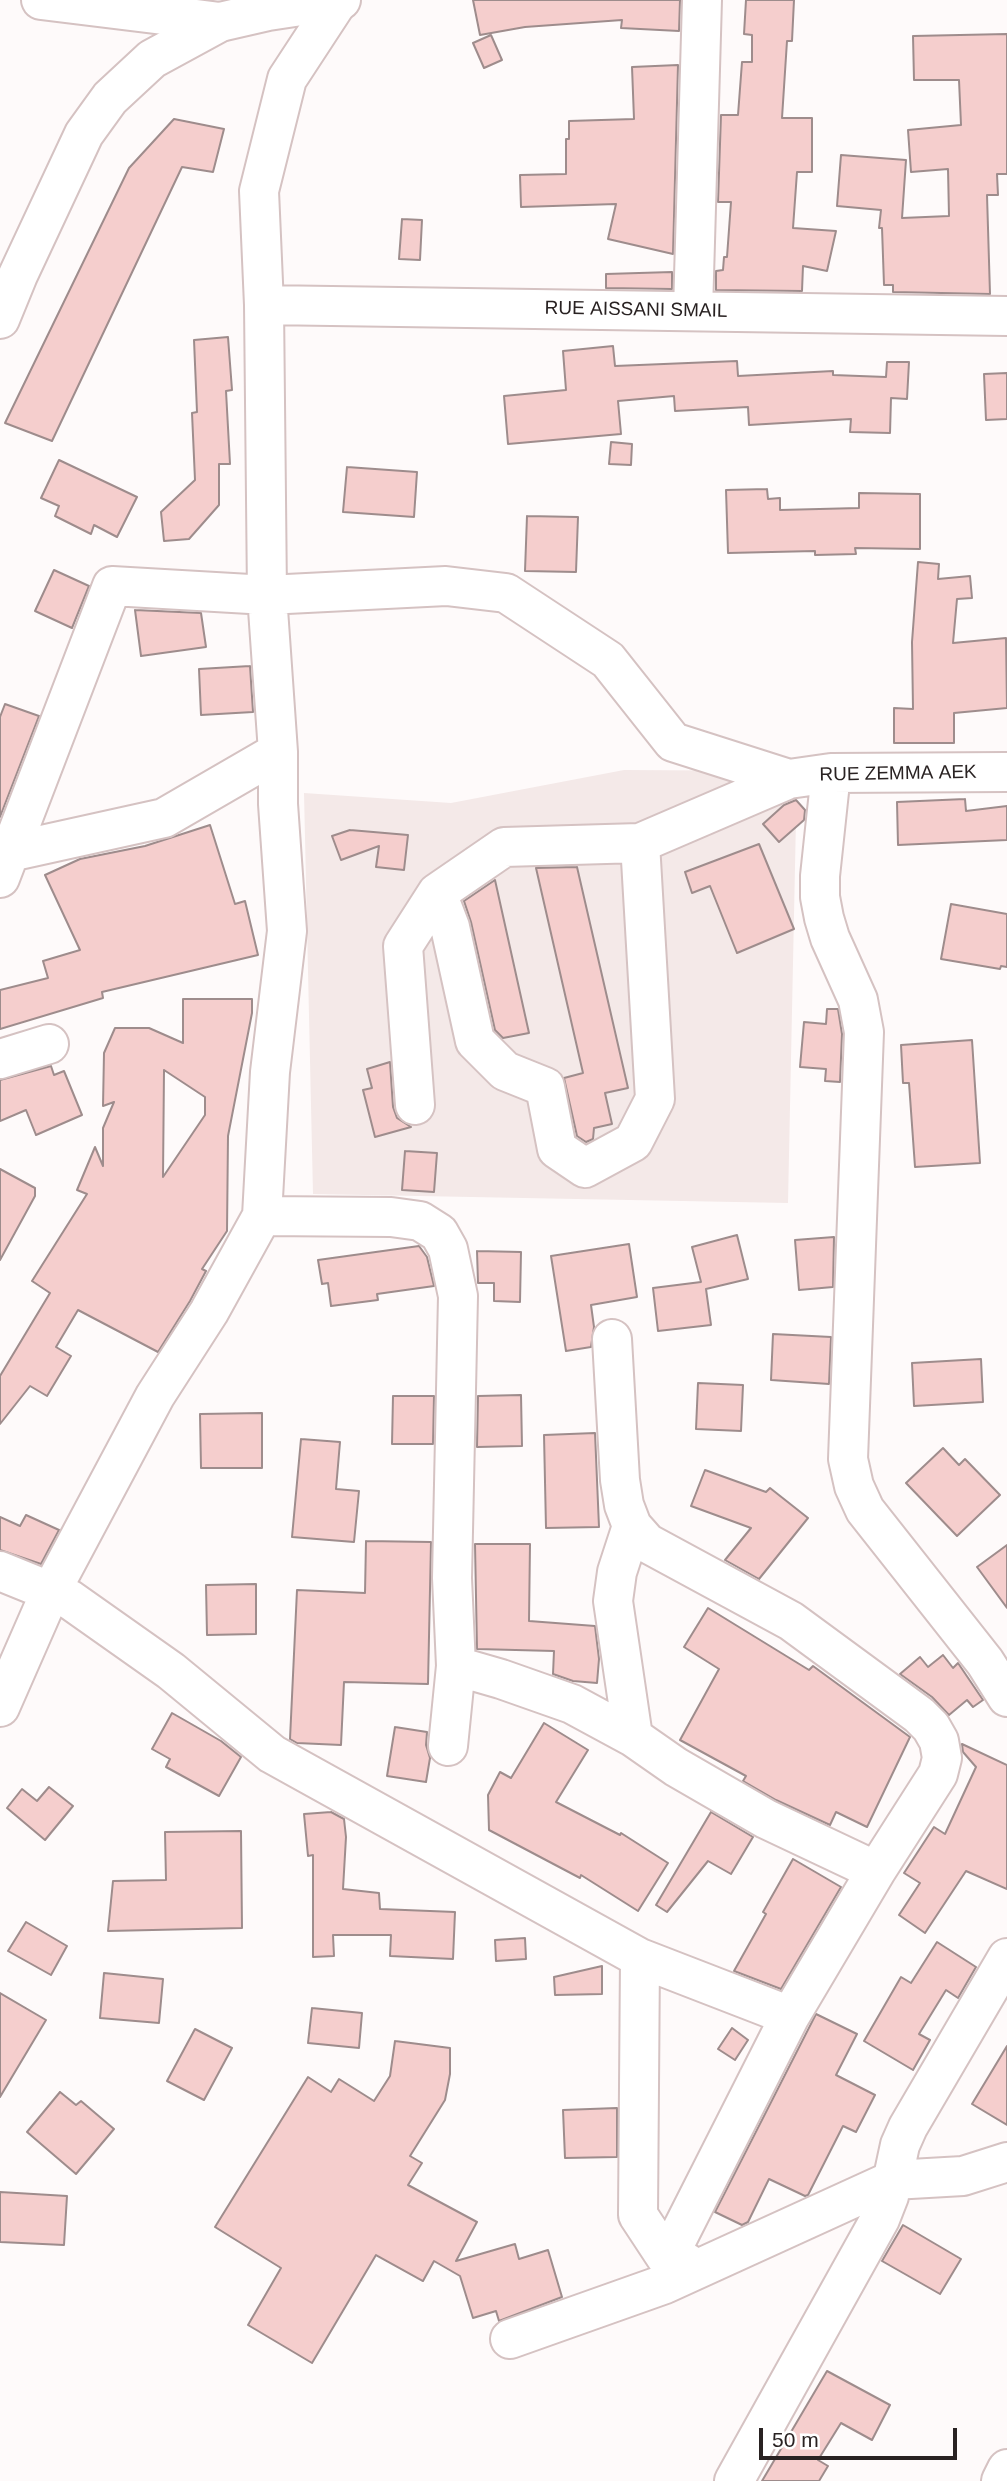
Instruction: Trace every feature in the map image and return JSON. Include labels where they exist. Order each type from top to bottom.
[{"type":"street","points":[[41,0],[220,22]]},
{"type":"street","points":[[0,319],[84,134],[110,98],[152,59],[220,22],[339,0]]},
{"type":"street","points":[[0,1707],[50,1593],[155,1396],[209,1312],[262,1216],[270,1072],[287,931],[267,595],[264,304],[259,191],[287,79],[339,0]]},
{"type":"street","points":[[693,311],[702,0]]},
{"type":"street","name":"RUE AISSANI SMAIL","points":[[264,304],[1007,316]]},
{"type":"street","points":[[5,865],[112,586],[267,595],[446,586],[506,593],[608,660],[673,742],[789,779]]},
{"type":"street","points":[[5,865],[164,818],[278,752]]},
{"type":"street","name":"RUE ZEMMA AEK","points":[[789,779],[831,774],[1007,772]]},
{"type":"street","points":[[831,774],[820,897],[830,938],[858,1000],[864,1032],[848,1459],[853,1486],[865,1510],[985,1662],[1007,1697]]},
{"type":"street","points":[[415,1105],[403,946],[437,893],[504,847],[640,843],[789,779]]},
{"type":"street","points":[[437,893],[450,927],[475,1041],[505,1071],[545,1087],[556,1149],[585,1168],[634,1142],[655,1099],[640,843]]},
{"type":"street","points":[[0,1059],[49,1044]]},
{"type":"street","points":[[262,1216],[391,1217],[420,1221],[439,1233],[448,1249],[457,1296],[452,1578],[456,1666],[448,1746]]},
{"type":"street","points":[[510,2339],[664,2284],[684,2263],[790,2016],[876,1871],[938,1774],[942,1758],[939,1741],[931,1727],[791,1621],[647,1543],[632,1526],[624,1505],[620,1480],[612,1339]]},
{"type":"street","points":[[632,1526],[617,1572],[613,1601],[633,1737]]},
{"type":"street","points":[[0,1571],[69,1599],[171,1671],[272,1754],[640,1958],[790,2016]]},
{"type":"street","points":[[456,1666],[572,1704],[633,1737],[676,1767],[766,1819],[876,1871]]},
{"type":"street","points":[[640,1958],[638,2215],[684,2263]]},
{"type":"street","points":[[734,2481],[880,2219],[893,2180],[894,2164],[908,2127],[1007,1958]]},
{"type":"street","points":[[684,2263],[893,2180],[962,2176],[1007,2162]]},
{"type":"street","points":[[1000,2481],[1007,2469]]},
{"type":"shaded area","points":[[624,770],[797,771],[788,1203],[313,1194],[304,793],[451,803]]},
{"type":"building","points":[[473,0],[680,0],[679,31],[621,28],[622,20],[525,27],[480,35]]},
{"type":"building","points":[[746,0],[794,0],[792,41],[787,41],[782,118],[812,118],[812,172],[797,172],[793,228],[836,231],[827,271],[803,266],[802,291],[716,290],[716,271],[723,270],[724,257],[727,257],[731,202],[718,202],[721,115],[738,115],[742,62],[752,62],[752,35],[744,34]]},
{"type":"building","points":[[1007,34],[1007,174],[997,174],[998,195],[987,195],[990,294],[893,292],[893,285],[884,285],[882,228],[879,228],[881,210],[837,206],[841,155],[906,160],[902,218],[949,216],[948,169],[911,172],[908,130],[961,125],[959,80],[914,80],[913,36]]},
{"type":"building","points":[[491,35],[502,60],[484,68],[473,43]]},
{"type":"building","points":[[678,65],[673,254],[608,239],[616,204],[521,207],[520,175],[566,174],[569,121],[634,119],[632,67]]},
{"type":"building","points":[[174,119],[224,129],[213,172],[182,167],[52,441],[5,423],[129,168]]},
{"type":"building","points":[[402,219],[422,220],[420,260],[399,259]]},
{"type":"building","points":[[672,272],[672,289],[606,288],[606,274]]},
{"type":"building","points":[[228,337],[232,390],[226,391],[230,464],[219,464],[219,505],[189,539],[164,541],[161,512],[195,480],[192,413],[197,412],[194,340]]},
{"type":"building","points":[[613,346],[615,366],[737,361],[738,376],[833,371],[833,375],[886,377],[887,362],[909,362],[907,399],[891,398],[890,433],[850,432],[851,419],[749,425],[748,407],[675,411],[674,396],[618,401],[621,434],[508,444],[504,396],[566,390],[563,351]]},
{"type":"building","points":[[1007,373],[1007,419],[986,420],[984,374]]},
{"type":"building","points":[[611,442],[632,444],[631,465],[609,464]]},
{"type":"building","points":[[59,460],[137,497],[117,537],[94,525],[91,534],[55,516],[59,506],[41,498]]},
{"type":"building","points":[[347,467],[417,472],[414,517],[343,512]]},
{"type":"building","points":[[767,489],[768,499],[780,498],[780,510],[859,508],[859,493],[920,494],[920,549],[855,548],[856,554],[815,555],[815,551],[728,553],[726,490]]},
{"type":"building","points":[[527,516],[578,517],[576,572],[525,571]]},
{"type":"building","points":[[918,562],[939,564],[938,579],[970,576],[972,598],[957,599],[953,643],[1006,638],[1007,708],[954,713],[954,743],[894,743],[894,708],[913,709],[912,642]]},
{"type":"building","points":[[54,570],[89,586],[72,628],[35,611]]},
{"type":"building","points":[[135,610],[201,613],[206,647],[141,656]]},
{"type":"building","points":[[250,666],[253,712],[201,715],[199,669]]},
{"type":"building","points":[[5,704],[39,716],[0,817],[0,717]]},
{"type":"building","points":[[965,799],[966,811],[1007,806],[1007,840],[898,845],[897,802]]},
{"type":"building","points":[[796,800],[805,810],[804,820],[779,842],[763,824],[784,805]]},
{"type":"building","points":[[210,825],[235,904],[245,901],[258,955],[102,992],[103,998],[0,1029],[0,990],[48,978],[43,961],[80,950],[45,875],[80,859],[145,846]]},
{"type":"building","points":[[350,830],[408,835],[404,870],[376,867],[379,846],[341,860],[332,836]]},
{"type":"building","points":[[759,844],[794,929],[737,953],[710,886],[692,893],[685,872]]},
{"type":"building","points":[[577,867],[628,1088],[605,1093],[612,1124],[594,1128],[593,1139],[586,1142],[577,1136],[564,1078],[583,1073],[536,868]]},
{"type":"building","points":[[495,880],[529,1033],[503,1038],[495,1030],[464,901]]},
{"type":"building","points":[[951,904],[1007,914],[1007,967],[1001,966],[1000,969],[941,959]]},
{"type":"building","points":[[183,999],[252,999],[252,1013],[228,1136],[227,1231],[202,1269],[206,1271],[158,1352],[78,1310],[56,1347],[71,1356],[47,1396],[30,1386],[0,1424],[0,1376],[50,1293],[32,1281],[87,1194],[77,1190],[95,1147],[103,1166],[103,1128],[114,1102],[103,1106],[104,1053],[115,1028],[149,1028],[183,1043]],"holes":[[[164,1070],[205,1097],[205,1115],[163,1177]]]},
{"type":"building","points":[[827,1009],[838,1009],[842,1034],[840,1082],[825,1081],[826,1069],[800,1067],[804,1022],[826,1024]]},
{"type":"building","points":[[972,1040],[980,1163],[915,1167],[909,1083],[903,1083],[901,1045]]},
{"type":"building","points":[[390,1062],[393,1107],[397,1118],[411,1127],[375,1137],[363,1090],[372,1088],[367,1069]]},
{"type":"building","points":[[51,1066],[54,1075],[64,1071],[82,1115],[36,1135],[26,1110],[0,1121],[0,1080]]},
{"type":"building","points":[[405,1151],[437,1153],[434,1192],[402,1190]]},
{"type":"building","points":[[0,1169],[35,1188],[35,1196],[0,1260]]},
{"type":"building","points":[[737,1235],[748,1279],[706,1289],[711,1325],[658,1331],[653,1288],[701,1282],[692,1247]]},
{"type":"building","points":[[834,1237],[833,1287],[799,1290],[795,1240]]},
{"type":"building","points":[[629,1244],[637,1297],[591,1305],[594,1327],[591,1347],[566,1351],[551,1256]]},
{"type":"building","points":[[419,1246],[427,1257],[434,1286],[377,1294],[378,1300],[331,1306],[328,1283],[322,1284],[318,1260]]},
{"type":"building","points":[[477,1251],[521,1252],[520,1302],[494,1301],[494,1283],[478,1283]]},
{"type":"building","points":[[773,1334],[831,1337],[829,1384],[771,1380]]},
{"type":"building","points":[[981,1359],[983,1402],[914,1406],[912,1363]]},
{"type":"building","points":[[698,1383],[743,1385],[741,1431],[696,1429]]},
{"type":"building","points":[[521,1395],[522,1446],[477,1447],[478,1396]]},
{"type":"building","points":[[393,1396],[434,1396],[433,1444],[392,1444]]},
{"type":"building","points":[[262,1413],[262,1468],[201,1468],[200,1414]]},
{"type":"building","points":[[595,1433],[599,1527],[546,1528],[544,1435]]},
{"type":"building","points":[[301,1439],[340,1442],[336,1489],[359,1491],[354,1542],[292,1537]]},
{"type":"building","points":[[943,1448],[959,1465],[965,1459],[1000,1495],[957,1536],[906,1483]]},
{"type":"building","points":[[705,1470],[766,1492],[770,1488],[808,1518],[759,1579],[725,1560],[751,1528],[691,1506]]},
{"type":"building","points":[[26,1515],[59,1530],[41,1564],[0,1550],[0,1517],[20,1526]]},
{"type":"building","points":[[366,1541],[431,1542],[428,1684],[344,1682],[341,1745],[297,1743],[290,1739],[297,1590],[365,1593]]},
{"type":"building","points":[[475,1544],[530,1544],[529,1621],[595,1626],[599,1659],[597,1683],[573,1681],[553,1674],[554,1651],[477,1649]]},
{"type":"building","points":[[1007,1545],[1007,1608],[977,1567]]},
{"type":"building","points":[[256,1584],[256,1634],[207,1635],[206,1585]]},
{"type":"building","points":[[708,1608],[809,1670],[813,1666],[910,1737],[867,1827],[836,1812],[830,1825],[776,1800],[743,1781],[746,1776],[680,1740],[719,1669],[684,1647]]},
{"type":"building","points":[[943,1655],[953,1668],[958,1663],[983,1700],[973,1707],[967,1700],[949,1715],[932,1697],[900,1674],[920,1657],[928,1667]]},
{"type":"building","points":[[172,1713],[221,1741],[241,1757],[219,1796],[166,1767],[170,1759],[152,1749]]},
{"type":"building","points":[[544,1723],[588,1750],[556,1802],[620,1835],[621,1833],[668,1863],[638,1911],[581,1875],[580,1878],[489,1830],[488,1795],[500,1772],[511,1778]]},
{"type":"building","points":[[395,1727],[427,1732],[426,1745],[430,1758],[426,1782],[387,1776]]},
{"type":"building","points":[[962,1744],[1007,1765],[1007,1889],[966,1871],[925,1933],[899,1915],[920,1883],[904,1873],[934,1827],[945,1834],[976,1767],[963,1752]]},
{"type":"building","points":[[49,1787],[73,1806],[45,1840],[7,1808],[22,1789],[37,1801]]},
{"type":"building","points":[[331,1812],[344,1819],[346,1837],[343,1889],[379,1893],[380,1909],[455,1912],[453,1959],[390,1956],[391,1935],[333,1935],[334,1956],[313,1957],[313,1855],[308,1856],[304,1814]]},
{"type":"building","points":[[711,1812],[753,1837],[731,1874],[708,1861],[667,1912],[656,1905]]},
{"type":"building","points":[[241,1831],[242,1928],[108,1931],[113,1881],[166,1880],[165,1832]]},
{"type":"building","points":[[793,1859],[841,1887],[781,1989],[734,1971]]},
{"type":"building","points":[[26,1922],[67,1946],[51,1975],[8,1951]]},
{"type":"building","points":[[525,1938],[526,1959],[496,1961],[495,1940]]},
{"type":"building","points":[[937,1942],[976,1967],[958,1998],[946,1990],[919,2034],[930,2040],[913,2070],[864,2041],[901,1977],[911,1983]]},
{"type":"building","points":[[602,1966],[602,1994],[555,1995],[554,1977]]},
{"type":"building","points":[[104,1973],[163,1979],[159,2023],[100,2018]]},
{"type":"building","points":[[0,1993],[46,2020],[0,2097]]},
{"type":"building","points":[[312,2008],[362,2013],[359,2048],[308,2043]]},
{"type":"building","points":[[816,2014],[857,2034],[836,2075],[875,2095],[856,2132],[843,2126],[808,2195],[769,2179],[748,2222],[742,2225],[715,2212]]},
{"type":"building","points":[[732,2028],[748,2040],[735,2060],[718,2049]]},
{"type":"building","points":[[195,2029],[232,2048],[204,2100],[167,2081]]},
{"type":"building","points":[[395,2041],[450,2048],[450,2074],[445,2100],[410,2156],[422,2163],[408,2185],[477,2222],[456,2261],[515,2244],[519,2259],[548,2250],[562,2297],[499,2321],[496,2311],[473,2318],[460,2276],[434,2261],[423,2281],[376,2255],[312,2363],[248,2325],[281,2268],[215,2227],[308,2077],[331,2092],[339,2079],[374,2101],[390,2076]]},
{"type":"building","points":[[1007,2046],[1007,2125],[972,2104]]},
{"type":"building","points":[[60,2092],[76,2105],[81,2101],[114,2129],[76,2174],[27,2132]]},
{"type":"building","points":[[617,2108],[617,2157],[565,2158],[563,2110]]},
{"type":"building","points":[[0,2192],[67,2196],[64,2245],[0,2242]]},
{"type":"building","points":[[903,2225],[961,2259],[940,2294],[882,2261]]},
{"type":"building","points":[[827,2371],[890,2405],[872,2440],[841,2423],[818,2460],[828,2466],[819,2481],[762,2481]]}]
